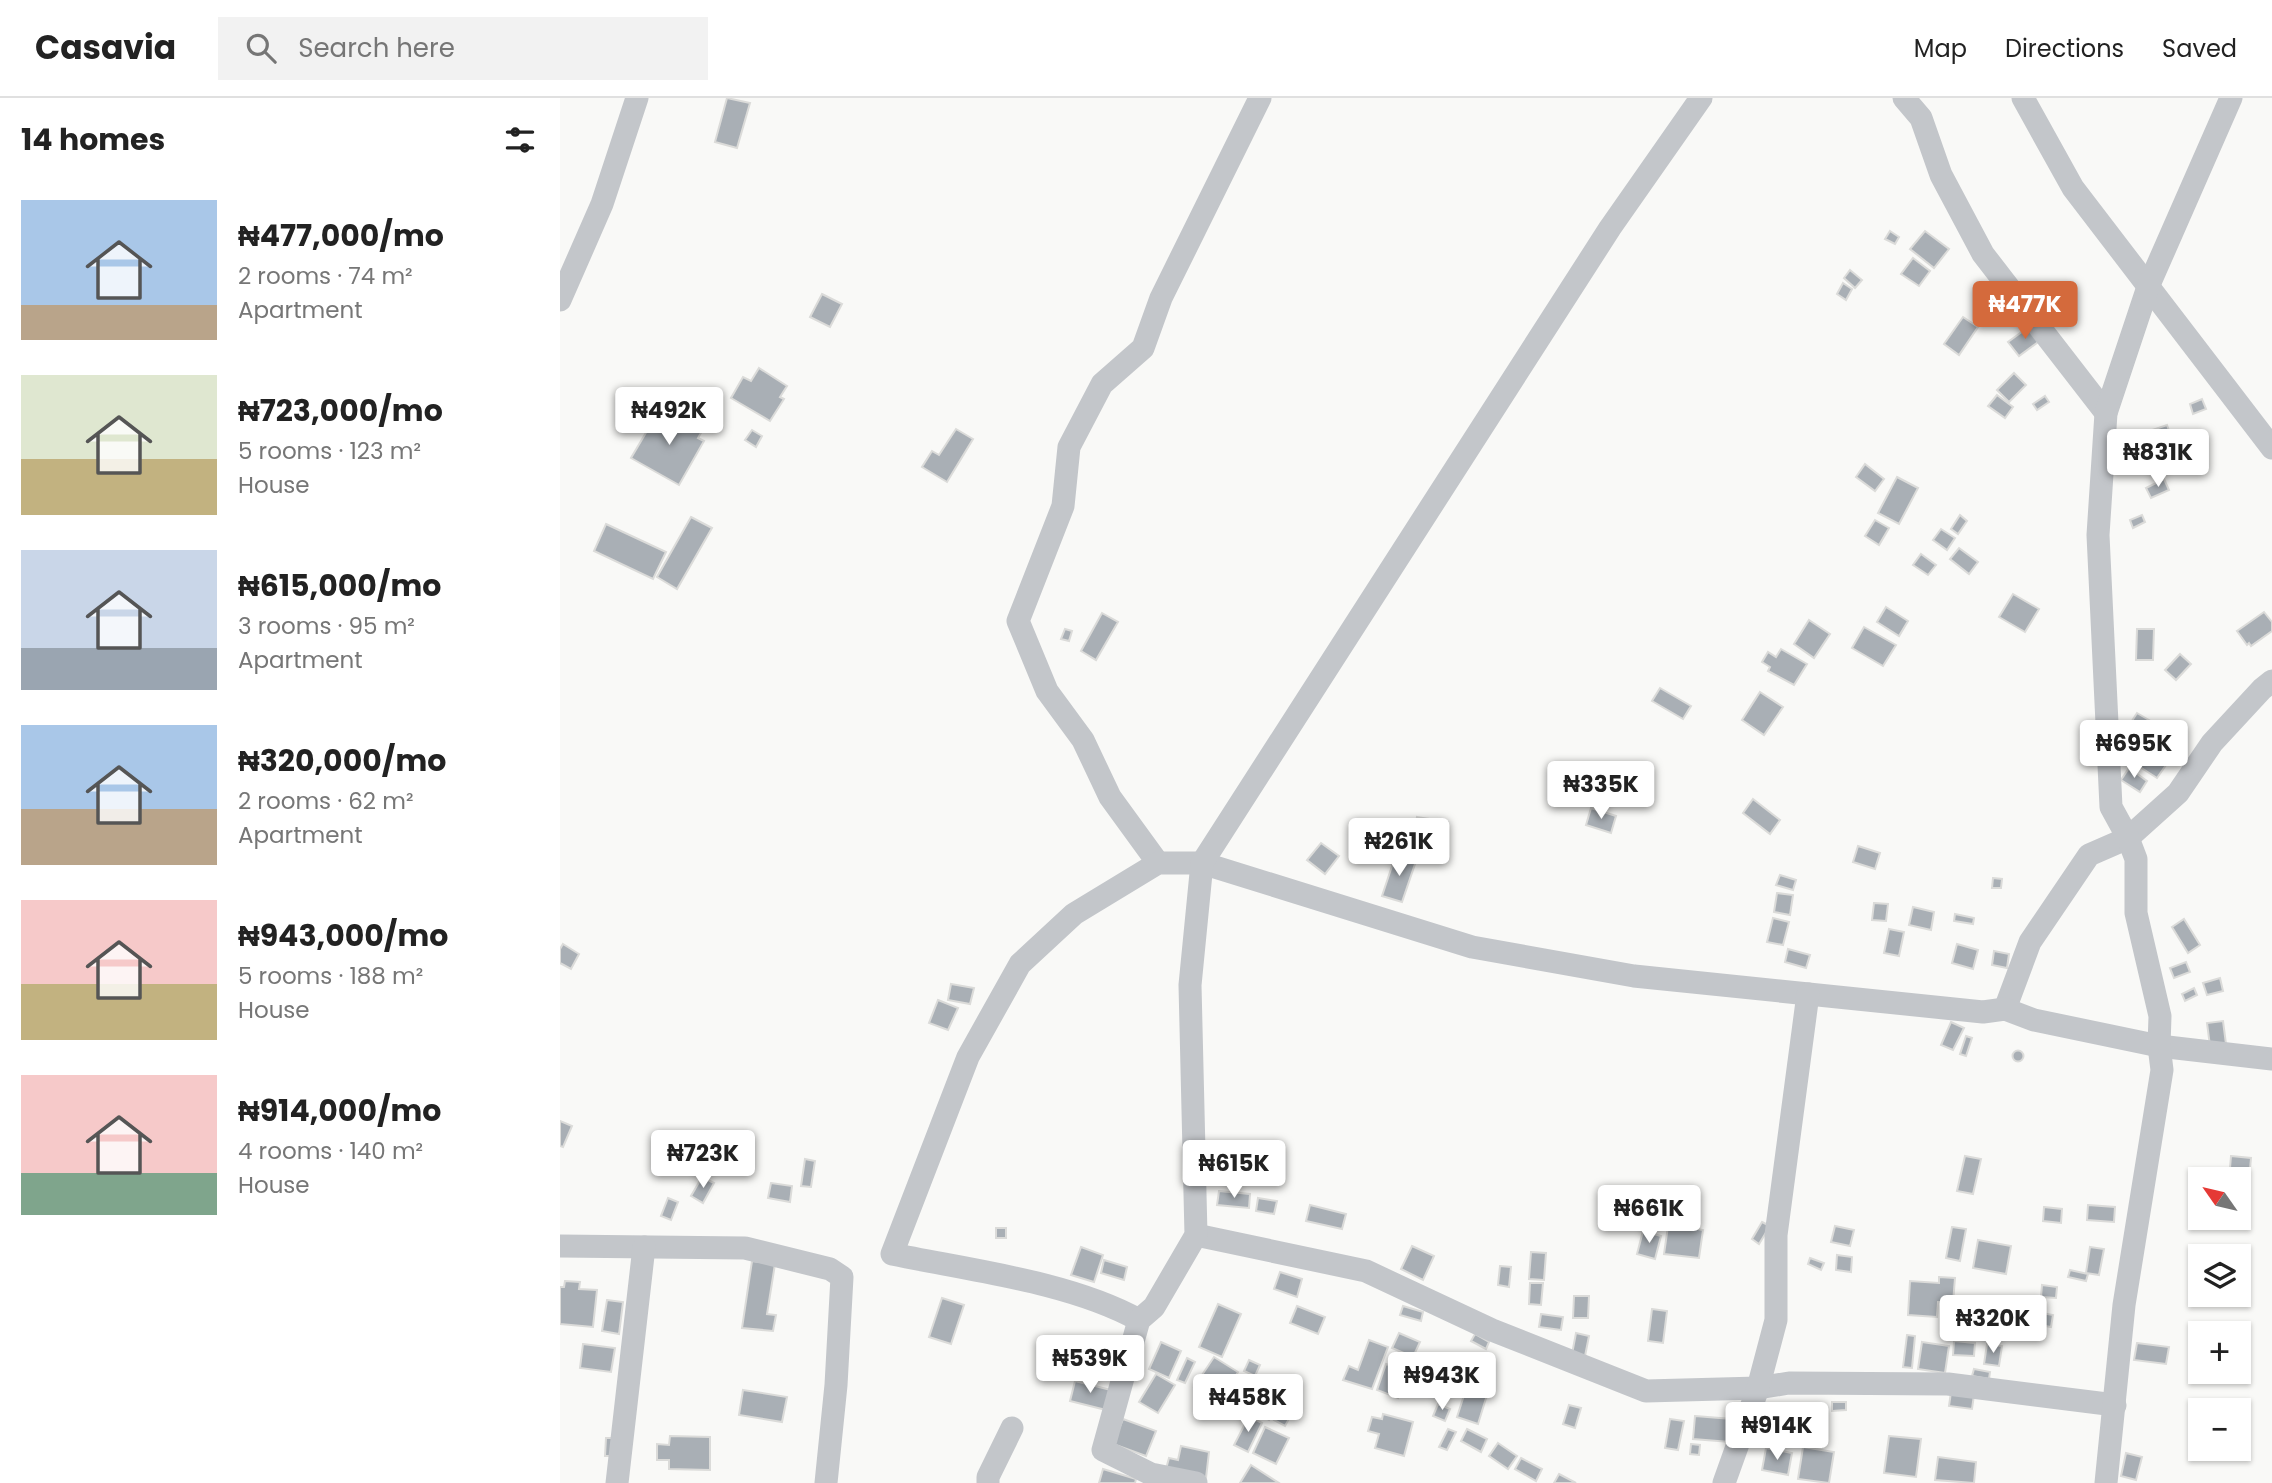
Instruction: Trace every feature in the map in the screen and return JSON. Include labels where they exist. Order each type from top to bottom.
[{"type":"street","points":[[560,300],[602,204],[637,98]]},
{"type":"street","points":[[1158,863],[1110,797],[1083,740],[1047,691],[1018,621],[1063,506],[1069,447],[1102,384],[1143,348],[1161,298],[1260,98]]},
{"type":"street","points":[[1196,1483],[1150,1478],[1103,1450],[1139,1320],[1154,1307],[1196,1235],[1190,985],[1202,863],[1610,228],[1701,98]]},
{"type":"street","points":[[1904,98],[1921,118],[1941,175],[1983,254],[2106,413]]},
{"type":"street","points":[[2023,98],[2073,188],[2272,448]]},
{"type":"street","points":[[2106,1483],[2124,1305],[2162,1070],[2159,1046],[2160,1016],[2136,913],[2136,859],[2111,807],[2098,535],[2106,413],[2148,287],[2231,98]]},
{"type":"street","points":[[2005,1009],[2030,942],[2089,855],[2128,838],[2178,793],[2212,743],[2272,681]]},
{"type":"street","points":[[1139,1320],[1118,1309],[1051,1287],[892,1254],[968,1057],[1020,964],[1074,914],[1158,863],[1202,863],[1472,947],[1634,976],[1983,1012],[2005,1009],[2034,1020],[2159,1046],[2272,1059]]},
{"type":"street","points":[[1724,1483],[1758,1388],[1776,1320],[1776,1235],[1808,994]]},
{"type":"street","points":[[1196,1235],[1366,1271],[1492,1330],[1646,1391],[1758,1388],[1789,1383],[1948,1384],[2115,1405]]},
{"type":"street","points":[[560,1246],[745,1248],[830,1269],[842,1277],[836,1385],[826,1483]]},
{"type":"street","points":[[617,1483],[644,1247]]},
{"type":"street","points":[[988,1483],[988,1477],[1012,1428]]},
{"type":"building","points":[[727,98],[750,103],[737,148],[715,142]]},
{"type":"building","points":[[1890,231],[1899,237],[1895,244],[1885,239]]},
{"type":"building","points":[[1925,231],[1949,249],[1934,268],[1910,249]]},
{"type":"building","points":[[1913,258],[1930,271],[1919,286],[1901,274]]},
{"type":"building","points":[[1850,270],[1862,280],[1855,288],[1844,278]]},
{"type":"building","points":[[1843,283],[1852,289],[1846,300],[1837,294]]},
{"type":"building","points":[[822,294],[842,304],[830,327],[810,317]]},
{"type":"building","points":[[1963,317],[1978,327],[1959,355],[1944,344]]},
{"type":"building","points":[[2030,326],[2041,340],[2019,356],[2008,342]]},
{"type":"building","points":[[759,368],[787,386],[780,397],[784,399],[770,421],[731,398],[743,377],[751,381]]},
{"type":"building","points":[[2014,373],[2026,385],[2009,402],[1997,390]]},
{"type":"building","points":[[1997,395],[2013,407],[2005,418],[1988,406]]},
{"type":"building","points":[[2045,396],[2049,402],[2037,410],[2033,404]]},
{"type":"building","points":[[2202,399],[2206,409],[2193,414],[2190,404]]},
{"type":"building","points":[[668,411],[702,431],[698,438],[704,441],[679,485],[631,458],[657,414],[664,418]]},
{"type":"building","points":[[2167,425],[2176,450],[2140,462],[2132,437]]},
{"type":"building","points":[[956,429],[973,439],[947,482],[922,467],[932,451],[939,455]]},
{"type":"building","points":[[752,430],[762,436],[756,447],[745,440]]},
{"type":"building","points":[[1865,464],[1884,479],[1875,491],[1856,477]]},
{"type":"building","points":[[1897,477],[1918,488],[1899,524],[1878,513]]},
{"type":"building","points":[[2164,479],[2169,490],[2151,498],[2146,488]]},
{"type":"building","points":[[1960,515],[1967,521],[1958,534],[1951,529]]},
{"type":"building","points":[[2142,515],[2145,522],[2133,528],[2130,520]]},
{"type":"building","points":[[691,517],[712,528],[677,589],[657,577]]},
{"type":"building","points":[[1875,520],[1889,528],[1879,545],[1865,536]]},
{"type":"building","points":[[606,524],[666,552],[653,579],[594,551]]},
{"type":"building","points":[[1941,529],[1955,538],[1947,550],[1933,540]]},
{"type":"building","points":[[1959,548],[1978,562],[1969,574],[1950,559]]},
{"type":"building","points":[[1921,554],[1936,565],[1928,575],[1913,565]]},
{"type":"building","points":[[2013,594],[2039,609],[2025,632],[1999,617]]},
{"type":"building","points":[[1886,607],[1908,621],[1899,636],[1877,622]]},
{"type":"building","points":[[2264,612],[2272,622],[2272,631],[2251,646],[2249,643],[2247,645],[2237,631]]},
{"type":"building","points":[[1102,613],[1118,622],[1096,660],[1081,651]]},
{"type":"building","points":[[1809,620],[1830,634],[1814,658],[1794,644]]},
{"type":"building","points":[[1864,627],[1896,645],[1883,666],[1852,648]]},
{"type":"building","points":[[1065,629],[1072,631],[1069,641],[1061,639]]},
{"type":"building","points":[[2137,629],[2154,629],[2153,660],[2136,660]]},
{"type":"building","points":[[1781,649],[1807,664],[1794,685],[1768,671],[1770,667],[1762,662],[1768,652],[1776,657]]},
{"type":"building","points":[[2180,654],[2191,664],[2176,680],[2165,670]]},
{"type":"building","points":[[1660,688],[1691,706],[1683,719],[1652,701]]},
{"type":"building","points":[[1760,692],[1783,707],[1764,735],[1742,720]]},
{"type":"building","points":[[2137,713],[2154,723],[2146,735],[2130,724]]},
{"type":"building","points":[[2156,743],[2173,755],[2157,778],[2140,767]]},
{"type":"building","points":[[2129,768],[2147,781],[2140,792],[2121,780]]},
{"type":"building","points":[[1753,799],[1780,820],[1770,834],[1743,813]]},
{"type":"building","points":[[1591,808],[1616,816],[1611,833],[1586,825]]},
{"type":"building","points":[[1417,817],[1448,822],[1446,836],[1415,831]]},
{"type":"building","points":[[1321,843],[1339,856],[1325,874],[1307,860]]},
{"type":"building","points":[[1858,846],[1880,853],[1875,869],[1853,862]]},
{"type":"building","points":[[1396,854],[1416,861],[1402,902],[1382,896]]},
{"type":"building","points":[[1780,875],[1796,880],[1793,890],[1776,885]]},
{"type":"building","points":[[1993,878],[2002,879],[2001,888],[1992,888]]},
{"type":"building","points":[[1777,893],[1793,895],[1790,915],[1774,912]]},
{"type":"building","points":[[1874,903],[1888,904],[1886,921],[1872,920]]},
{"type":"building","points":[[1913,907],[1934,912],[1931,930],[1909,925]]},
{"type":"building","points":[[1955,914],[1974,918],[1973,924],[1954,921]]},
{"type":"building","points":[[1773,918],[1789,922],[1783,945],[1767,942]]},
{"type":"building","points":[[2184,919],[2200,945],[2188,953],[2172,927]]},
{"type":"building","points":[[1889,929],[1904,932],[1899,956],[1884,953]]},
{"type":"building","points":[[563,944],[579,954],[571,969],[560,963],[560,949]]},
{"type":"building","points":[[1957,944],[1978,950],[1973,969],[1952,963]]},
{"type":"building","points":[[1788,949],[1810,955],[1806,968],[1785,962]]},
{"type":"building","points":[[1994,951],[2009,954],[2007,968],[1992,965]]},
{"type":"building","points":[[2186,962],[2190,972],[2174,978],[2170,968]]},
{"type":"building","points":[[2220,978],[2223,991],[2207,995],[2203,983]]},
{"type":"building","points":[[951,984],[974,988],[970,1004],[948,1000]]},
{"type":"building","points":[[2194,988],[2197,995],[2185,1001],[2182,994]]},
{"type":"building","points":[[938,1000],[958,1008],[948,1030],[929,1023]]},
{"type":"building","points":[[2223,1021],[2226,1044],[2210,1046],[2207,1023]]},
{"type":"building","points":[[1951,1022],[1964,1028],[1953,1050],[1941,1045]]},
{"type":"building","points":[[1966,1036],[1972,1038],[1966,1056],[1960,1054]]},
{"type":"building","points":[[2018,1050],[2024,1056],[2018,1062],[2012,1056]]},
{"type":"building","points":[[560,1121],[572,1126],[563,1147],[560,1146]]},
{"type":"building","points":[[696,1140],[707,1142],[701,1166],[690,1163]]},
{"type":"building","points":[[1965,1156],[1981,1159],[1973,1194],[1957,1191]]},
{"type":"building","points":[[2231,1156],[2251,1158],[2250,1167],[2230,1167]]},
{"type":"building","points":[[805,1159],[815,1161],[811,1187],[801,1186]]},
{"type":"building","points":[[702,1177],[714,1183],[703,1203],[691,1196]]},
{"type":"building","points":[[771,1183],[792,1186],[790,1202],[768,1198]]},
{"type":"building","points":[[1219,1191],[1250,1194],[1249,1208],[1217,1205]]},
{"type":"building","points":[[668,1198],[678,1202],[671,1220],[661,1216]]},
{"type":"building","points":[[1258,1198],[1277,1201],[1274,1214],[1256,1211]]},
{"type":"building","points":[[1310,1205],[1346,1214],[1342,1229],[1306,1221]]},
{"type":"building","points":[[2088,1205],[2115,1207],[2114,1222],[2087,1220]]},
{"type":"building","points":[[2044,1207],[2062,1209],[2061,1223],[2043,1221]]},
{"type":"building","points":[[1676,1219],[1691,1221],[1691,1228],[1703,1230],[1699,1258],[1664,1254],[1668,1226],[1675,1227]]},
{"type":"building","points":[[1762,1222],[1770,1226],[1759,1244],[1752,1239]]},
{"type":"building","points":[[1835,1226],[1854,1230],[1850,1246],[1831,1242]]},
{"type":"building","points":[[1952,1227],[1966,1229],[1960,1261],[1946,1258]]},
{"type":"building","points":[[996,1228],[1006,1228],[1006,1238],[996,1238]]},
{"type":"building","points":[[1643,1231],[1661,1236],[1655,1259],[1637,1254]]},
{"type":"building","points":[[1978,1240],[2011,1246],[2006,1274],[1973,1268]]},
{"type":"building","points":[[1412,1246],[1434,1256],[1423,1280],[1401,1269]]},
{"type":"building","points":[[1081,1247],[1103,1255],[1094,1282],[1071,1275]]},
{"type":"building","points":[[2090,1247],[2104,1249],[2099,1275],[2086,1273]]},
{"type":"building","points":[[1531,1252],[1546,1253],[1544,1280],[1529,1279]]},
{"type":"building","points":[[1837,1255],[1852,1257],[1851,1272],[1836,1270]]},
{"type":"building","points":[[1810,1258],[1824,1263],[1821,1270],[1808,1264]]},
{"type":"building","points":[[1104,1260],[1127,1267],[1124,1280],[1101,1273]]},
{"type":"building","points":[[752,1261],[775,1264],[767,1314],[776,1315],[773,1331],[742,1328]]},
{"type":"building","points":[[1500,1266],[1511,1267],[1509,1287],[1498,1285]]},
{"type":"building","points":[[2070,1270],[2088,1274],[2086,1281],[2068,1277]]},
{"type":"building","points":[[1280,1272],[1302,1279],[1297,1297],[1274,1289]]},
{"type":"building","points":[[1939,1277],[1955,1278],[1953,1303],[1938,1302],[1937,1317],[1908,1315],[1910,1281],[1939,1283]]},
{"type":"building","points":[[565,1281],[580,1282],[579,1289],[597,1290],[593,1327],[560,1324],[560,1287],[564,1287]]},
{"type":"building","points":[[1530,1283],[1543,1283],[1541,1305],[1529,1304]]},
{"type":"building","points":[[2042,1285],[2057,1287],[2056,1298],[2041,1297]]},
{"type":"building","points":[[1574,1296],[1589,1296],[1588,1318],[1573,1318]]},
{"type":"building","points":[[942,1298],[964,1305],[951,1344],[929,1337]]},
{"type":"building","points":[[607,1300],[623,1302],[619,1334],[602,1331]]},
{"type":"building","points":[[1218,1304],[1241,1314],[1222,1357],[1199,1347]]},
{"type":"building","points":[[1297,1306],[1325,1317],[1318,1334],[1290,1323]]},
{"type":"building","points":[[1403,1306],[1423,1312],[1421,1321],[1400,1315]]},
{"type":"building","points":[[1652,1309],[1667,1311],[1663,1343],[1648,1341]]},
{"type":"building","points":[[2036,1312],[2053,1315],[2051,1327],[2034,1324]]},
{"type":"building","points":[[1541,1314],[1563,1317],[1561,1330],[1539,1327]]},
{"type":"building","points":[[1399,1333],[1420,1342],[1413,1357],[1392,1348]]},
{"type":"building","points":[[1576,1333],[1589,1336],[1585,1356],[1572,1354]]},
{"type":"building","points":[[1475,1334],[1489,1342],[1486,1349],[1471,1341]]},
{"type":"building","points":[[1907,1335],[1915,1336],[1912,1368],[1903,1367]]},
{"type":"building","points":[[1369,1340],[1388,1347],[1372,1389],[1343,1380],[1349,1366],[1358,1370]]},
{"type":"building","points":[[1954,1341],[1975,1343],[1974,1356],[1953,1355]]},
{"type":"building","points":[[1161,1342],[1181,1351],[1169,1378],[1149,1369]]},
{"type":"building","points":[[1922,1342],[1949,1346],[1945,1373],[1918,1369]]},
{"type":"building","points":[[2137,1343],[2169,1347],[2166,1364],[2134,1360]]},
{"type":"building","points":[[583,1344],[615,1348],[611,1372],[580,1368]]},
{"type":"building","points":[[1987,1344],[2002,1346],[1999,1366],[1984,1364]]},
{"type":"building","points":[[1214,1357],[1238,1372],[1219,1403],[1194,1387]]},
{"type":"building","points":[[1187,1358],[1195,1362],[1185,1383],[1177,1380]]},
{"type":"building","points":[[1249,1360],[1260,1365],[1255,1376],[1244,1371]]},
{"type":"building","points":[[1386,1364],[1408,1371],[1398,1398],[1377,1390]]},
{"type":"building","points":[[1974,1369],[1990,1372],[1989,1379],[1972,1376]]},
{"type":"building","points":[[1156,1374],[1175,1385],[1158,1413],[1139,1402]]},
{"type":"building","points":[[1443,1374],[1455,1378],[1450,1392],[1439,1389]]},
{"type":"building","points":[[1269,1379],[1287,1389],[1269,1420],[1251,1410]]},
{"type":"building","points":[[1075,1381],[1111,1390],[1106,1410],[1070,1401]]},
{"type":"building","points":[[1237,1384],[1255,1396],[1245,1413],[1226,1401]]},
{"type":"building","points":[[1466,1389],[1487,1395],[1478,1424],[1457,1417]]},
{"type":"building","points":[[743,1390],[787,1397],[782,1422],[739,1415]]},
{"type":"building","points":[[1951,1392],[1974,1395],[1972,1409],[1949,1406]]},
{"type":"building","points":[[1289,1393],[1300,1399],[1285,1426],[1274,1420]]},
{"type":"building","points":[[1832,1402],[1846,1402],[1846,1410],[1832,1411]]},
{"type":"building","points":[[1768,1403],[1804,1405],[1803,1423],[1767,1421]]},
{"type":"building","points":[[1438,1404],[1450,1409],[1445,1421],[1433,1416]]},
{"type":"building","points":[[1569,1405],[1581,1408],[1575,1428],[1563,1424]]},
{"type":"building","points":[[1383,1414],[1413,1422],[1404,1456],[1375,1448],[1379,1434],[1368,1431],[1372,1417],[1382,1419]]},
{"type":"building","points":[[1249,1416],[1262,1423],[1248,1452],[1234,1445]]},
{"type":"building","points":[[1695,1416],[1732,1419],[1730,1442],[1693,1439]]},
{"type":"building","points":[[1123,1419],[1156,1431],[1146,1456],[1113,1444]]},
{"type":"building","points":[[1670,1419],[1684,1421],[1678,1450],[1665,1448]]},
{"type":"building","points":[[1265,1427],[1289,1438],[1276,1464],[1253,1453]]},
{"type":"building","points":[[1448,1429],[1456,1432],[1447,1450],[1439,1447]]},
{"type":"building","points":[[1467,1429],[1487,1439],[1481,1452],[1461,1441]]},
{"type":"building","points":[[1814,1430],[1825,1432],[1822,1447],[1811,1444]]},
{"type":"building","points":[[670,1436],[710,1437],[710,1470],[669,1469],[669,1460],[657,1460],[657,1444],[669,1445]]},
{"type":"building","points":[[1889,1436],[1921,1439],[1916,1477],[1884,1473]]},
{"type":"building","points":[[606,1438],[617,1438],[616,1456],[605,1456]]},
{"type":"building","points":[[1498,1443],[1517,1456],[1508,1469],[1489,1456]]},
{"type":"building","points":[[1691,1444],[1700,1445],[1699,1455],[1690,1454]]},
{"type":"building","points":[[1181,1446],[1209,1452],[1206,1478],[1166,1469],[1169,1458],[1178,1460]]},
{"type":"building","points":[[1803,1447],[1834,1452],[1829,1483],[1798,1479]]},
{"type":"building","points":[[1766,1448],[1792,1453],[1788,1475],[1762,1470]]},
{"type":"building","points":[[2126,1453],[2142,1457],[2136,1480],[2121,1476]]},
{"type":"building","points":[[1938,1457],[1976,1462],[1974,1483],[1935,1480]]},
{"type":"building","points":[[1521,1458],[1542,1469],[1536,1481],[1515,1469]]},
{"type":"building","points":[[1251,1465],[1279,1483],[1240,1483]]},
{"type":"building","points":[[1103,1469],[1136,1479],[1135,1483],[1099,1483]]},
{"type":"building","points":[[1559,1474],[1576,1483],[1554,1483]]}]
